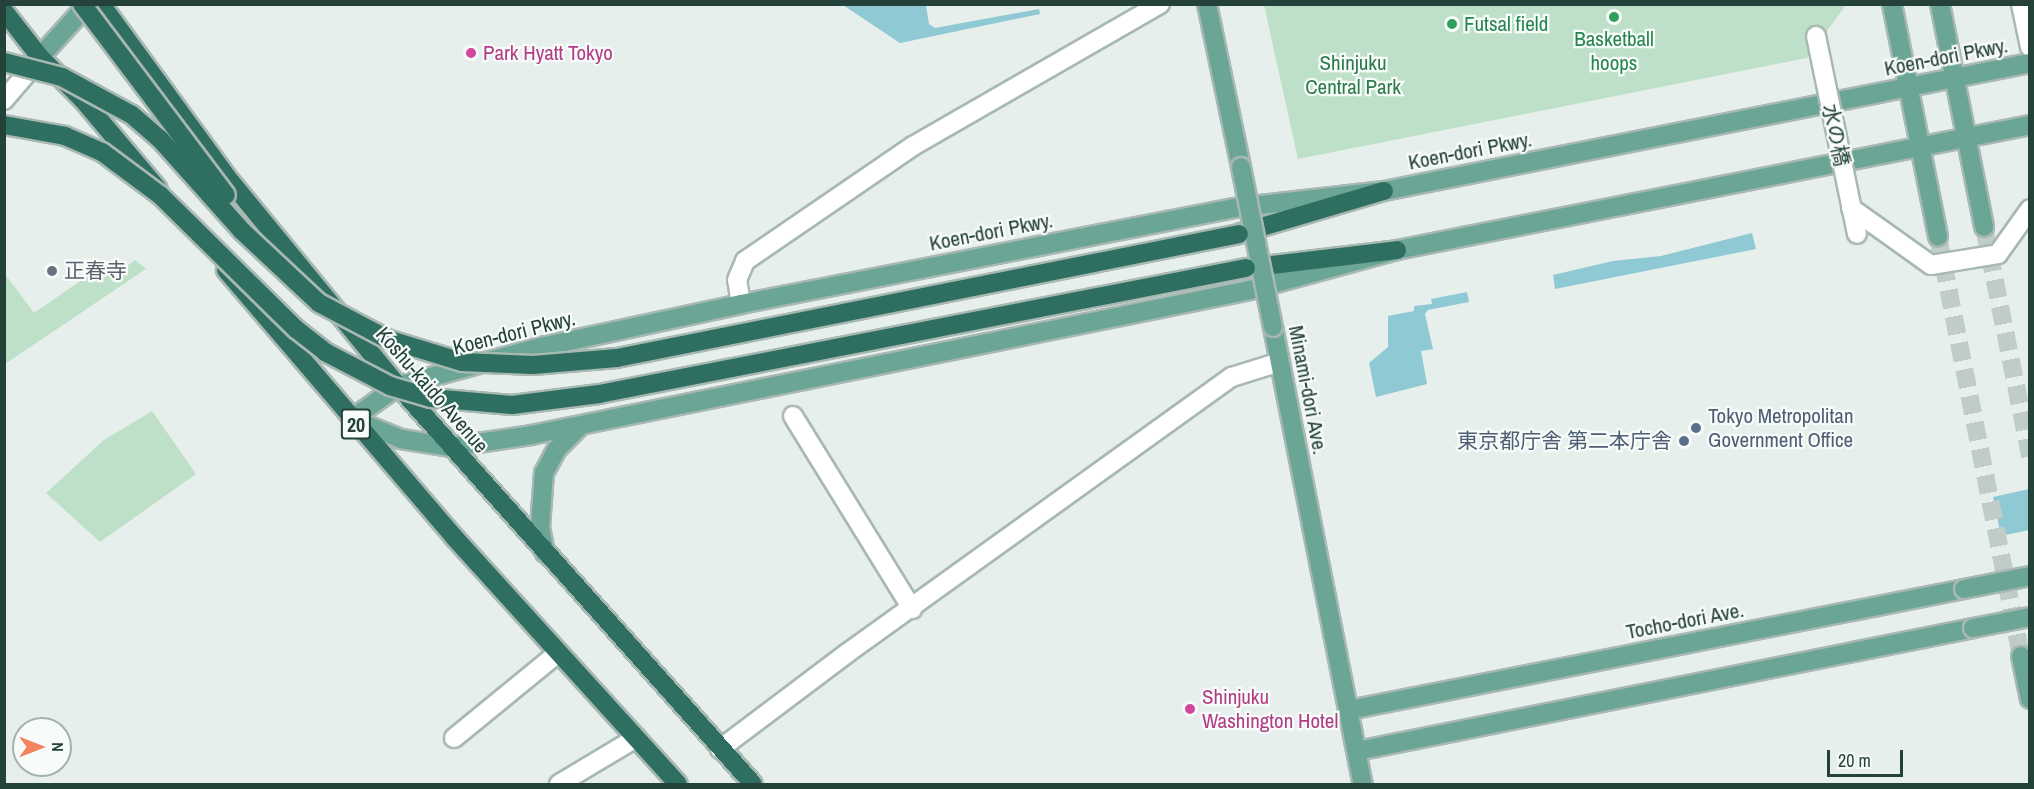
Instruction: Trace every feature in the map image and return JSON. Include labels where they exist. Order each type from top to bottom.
[{"type":"highway","points":[[82,4],[289,278]]},
{"type":"highway","name":"Koshu-kaido Avenue","points":[[101,4],[231,182],[398,386],[753,784]]},
{"type":"highway","name":"20","points":[[4,11],[40,57],[83,100],[352,419],[558,653],[678,784]]},
{"type":"highway","points":[[4,62],[62,77],[132,115],[160,139],[289,278],[319,303],[387,339],[462,362],[533,365],[666,349],[1239,234],[1384,191]]},
{"type":"highway","points":[[4,124],[65,136],[102,152],[160,195],[296,329],[325,352],[390,386],[442,399],[512,405],[600,394],[1246,268],[1397,250]]},
{"type":"main road","points":[[40,57],[88,4]]},
{"type":"main road","name":"Minami-dori Ave.","points":[[1207,4],[1363,784]]},
{"type":"main road","points":[[1892,4],[1938,237]]},
{"type":"main road","points":[[1940,4],[1984,227]]},
{"type":"main road","name":"Koen-dori Pkwy.","points":[[352,419],[398,386],[541,347],[741,304],[1234,208],[1384,191],[2030,63]]},
{"type":"main road","points":[[352,419],[401,440],[451,447],[580,426],[1250,290],[1397,250],[2030,125]]},
{"type":"main road","points":[[545,553],[540,527],[544,473],[557,449],[580,426]]},
{"type":"main road","name":"Tocho-dori Ave.","points":[[1349,710],[2030,576]]},
{"type":"main road","points":[[1357,751],[2030,617]]},
{"type":"main road","points":[[2021,656],[2030,699]]},
{"type":"street","points":[[741,304],[737,280],[745,261],[914,146],[1160,4]]},
{"type":"street","points":[[2021,4],[2030,47]]},
{"type":"street","name":"水の橋","points":[[1816,36],[1857,234]]},
{"type":"street","points":[[4,100],[40,57]]},
{"type":"street","points":[[1851,208],[1931,265],[1998,254],[2030,209]]},
{"type":"street","points":[[720,749],[1232,377],[1280,362]]},
{"type":"street","points":[[793,416],[912,609]]},
{"type":"street","points":[[454,738],[558,653]]},
{"type":"street","points":[[559,784],[636,738]]},
{"type":"green space","name":"Shinjuku Central Park","points":[[1264,5],[1846,5],[1807,58],[1298,159]]},
{"type":"green space","points":[[135,260],[146,269],[5,364],[5,274],[34,313],[99,268],[112,278]]},
{"type":"green space","points":[[152,411],[196,474],[100,542],[46,493],[104,440]]},
{"type":"water","points":[[843,5],[926,5],[929,24],[935,28],[1039,9],[1040,14],[900,43]]},
{"type":"water","points":[[1752,233],[1756,249],[1555,289],[1553,275],[1613,261],[1661,256]]},
{"type":"water","points":[[1467,292],[1469,302],[1428,310],[1425,314],[1433,349],[1421,351],[1427,384],[1376,397],[1369,363],[1388,347],[1388,316],[1414,311],[1414,306],[1432,304],[1431,299]]},
{"type":"water","points":[[2029,489],[2029,530],[2001,536],[1993,497]]},
{"type":"tunnel","points":[[1984,227],[2030,456]]},
{"type":"tunnel","points":[[1938,237],[2021,656]]},
{"type":"place","name":"Basketball hoops","points":[[1614,17]]},
{"type":"place","name":"Futsal field","points":[[1452,24]]},
{"type":"place","name":"Park Hyatt Tokyo","points":[[471,53]]},
{"type":"place","name":"正春寺","points":[[52,271]]},
{"type":"place","name":"Tokyo Metropolitan Government Office","points":[[1696,428]]},
{"type":"place","name":"東京都庁舎 第二本庁舎","points":[[1684,441]]},
{"type":"place","name":"Shinjuku Washington Hotel","points":[[1190,709]]}]
